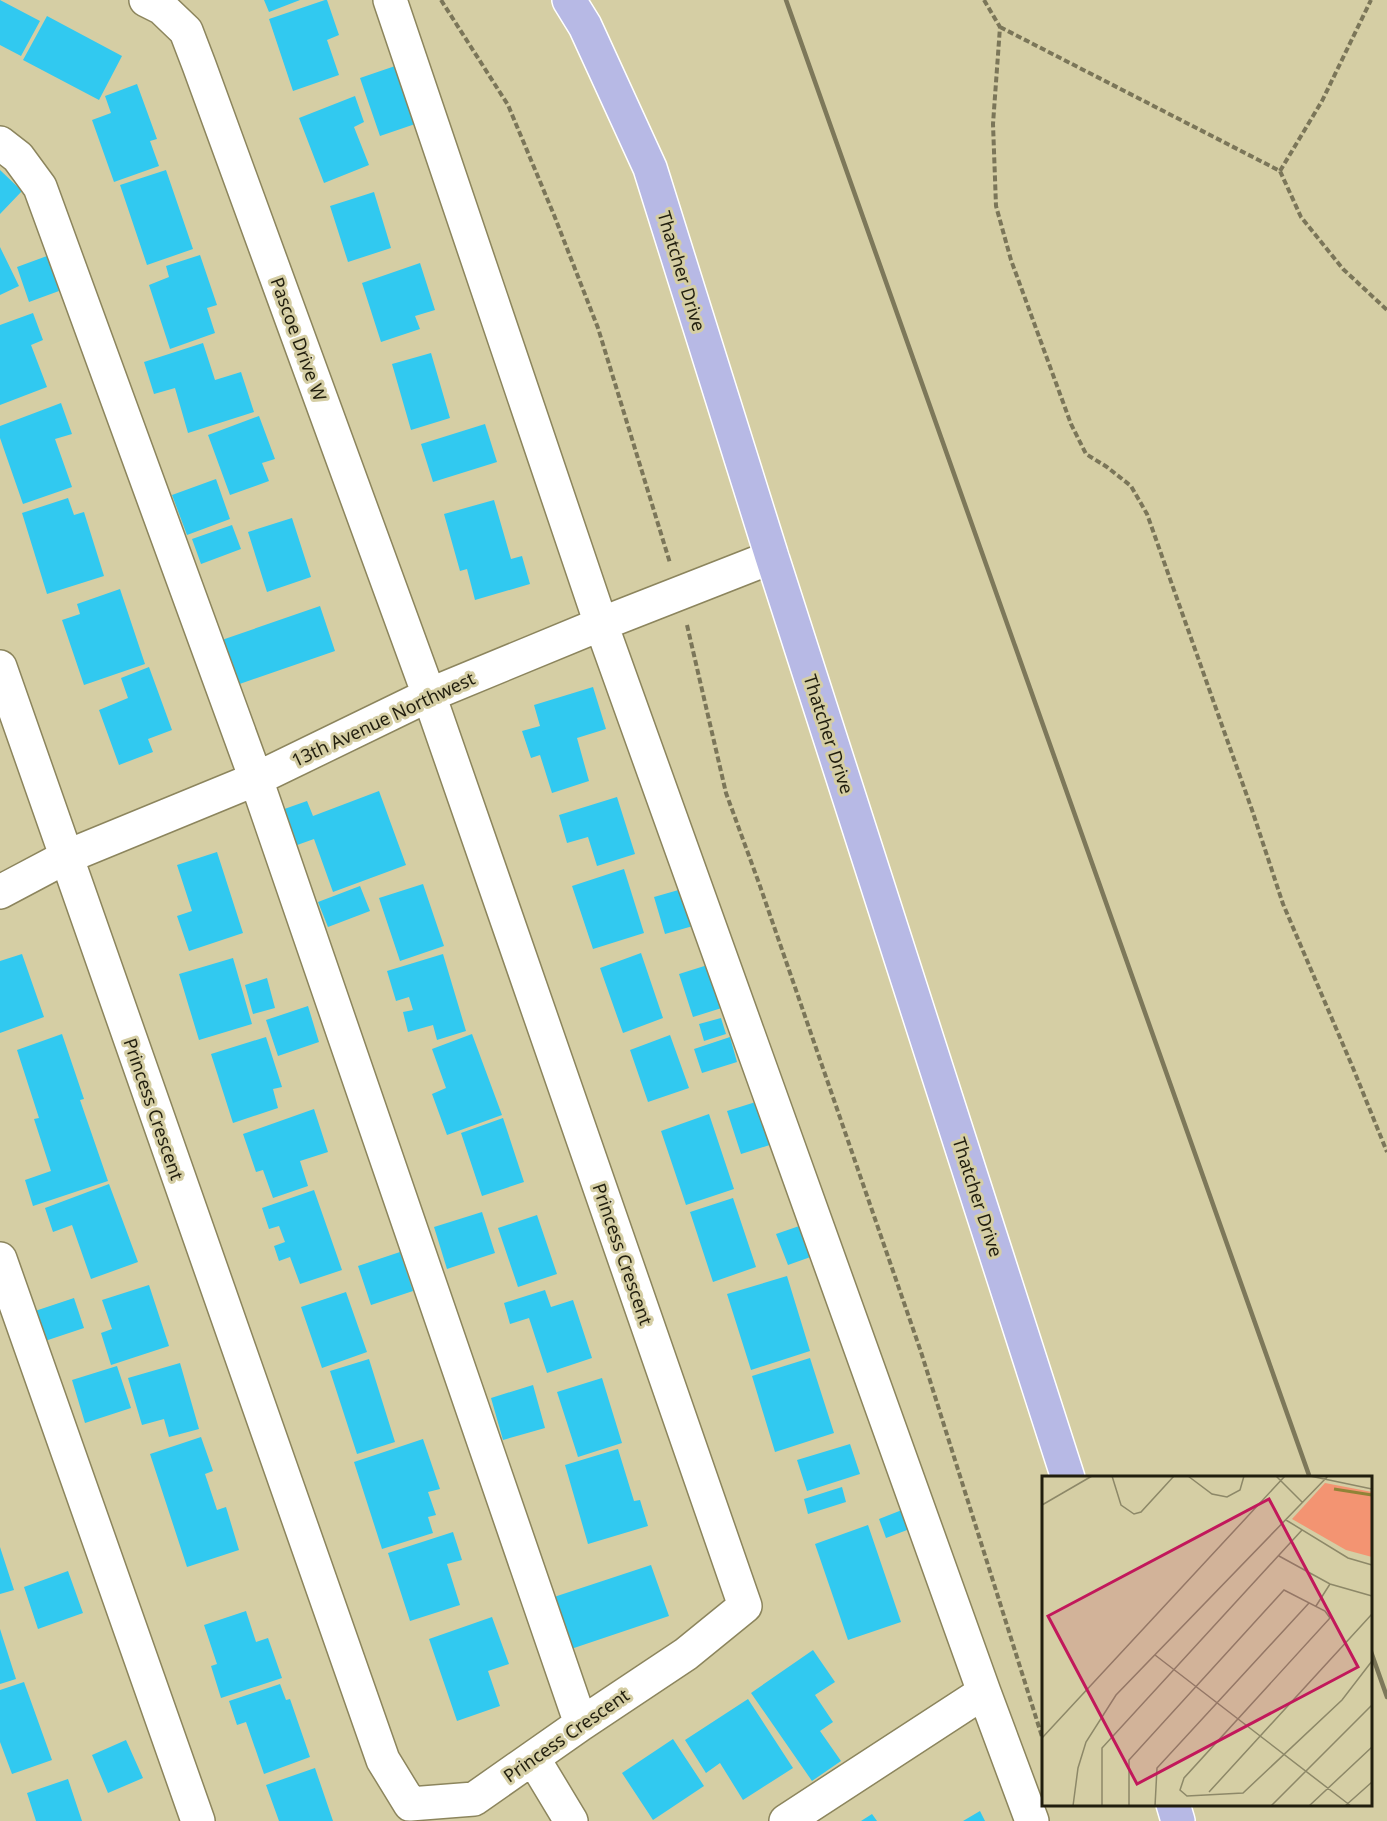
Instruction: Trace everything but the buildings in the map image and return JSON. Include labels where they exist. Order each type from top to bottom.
[{"type":"main road","name":"Thatcher Drive","points":[[569,0],[585,26],[650,168],[772,557],[1067,1476]]},
{"type":"main road","points":[[1174,1806],[1178,1821]]},
{"type":"street","name":"Pascoe Drive W","points":[[146,0],[162,8],[186,31],[429,695]]},
{"type":"street","points":[[390,0],[601,624],[1032,1821]]},
{"type":"street","points":[[0,143],[18,157],[40,187],[256,779],[581,1724]]},
{"type":"street","name":"13th Avenue Northwest","points":[[0,892],[66,857],[256,779],[429,695],[772,557]]},
{"type":"street","points":[[0,667],[66,857]]},
{"type":"street","name":"Princess Crescent","points":[[66,857],[383,1760],[410,1804],[474,1799],[686,1654],[746,1606],[429,695]]},
{"type":"street","points":[[0,1259],[198,1821]]},
{"type":"street","points":[[786,1821],[984,1692]]},
{"type":"street","points":[[533,1758],[571,1821]]},
{"type":"path","points":[[441,0],[508,105],[598,328],[679,594],[726,793],[921,1352],[1042,1737]]},
{"type":"path","points":[[984,0],[1000,27],[1280,171],[1301,217],[1343,269],[1387,310]]},
{"type":"path","points":[[1280,171],[1322,100],[1371,0]]},
{"type":"path","points":[[1000,27],[993,124],[996,206],[1011,260],[1071,424],[1086,454],[1131,486],[1147,514],[1283,904],[1387,1152]]},
{"type":"railway","points":[[786,0],[1309,1476]]},
{"type":"railway","points":[[1372,1655],[1387,1697]]}]
